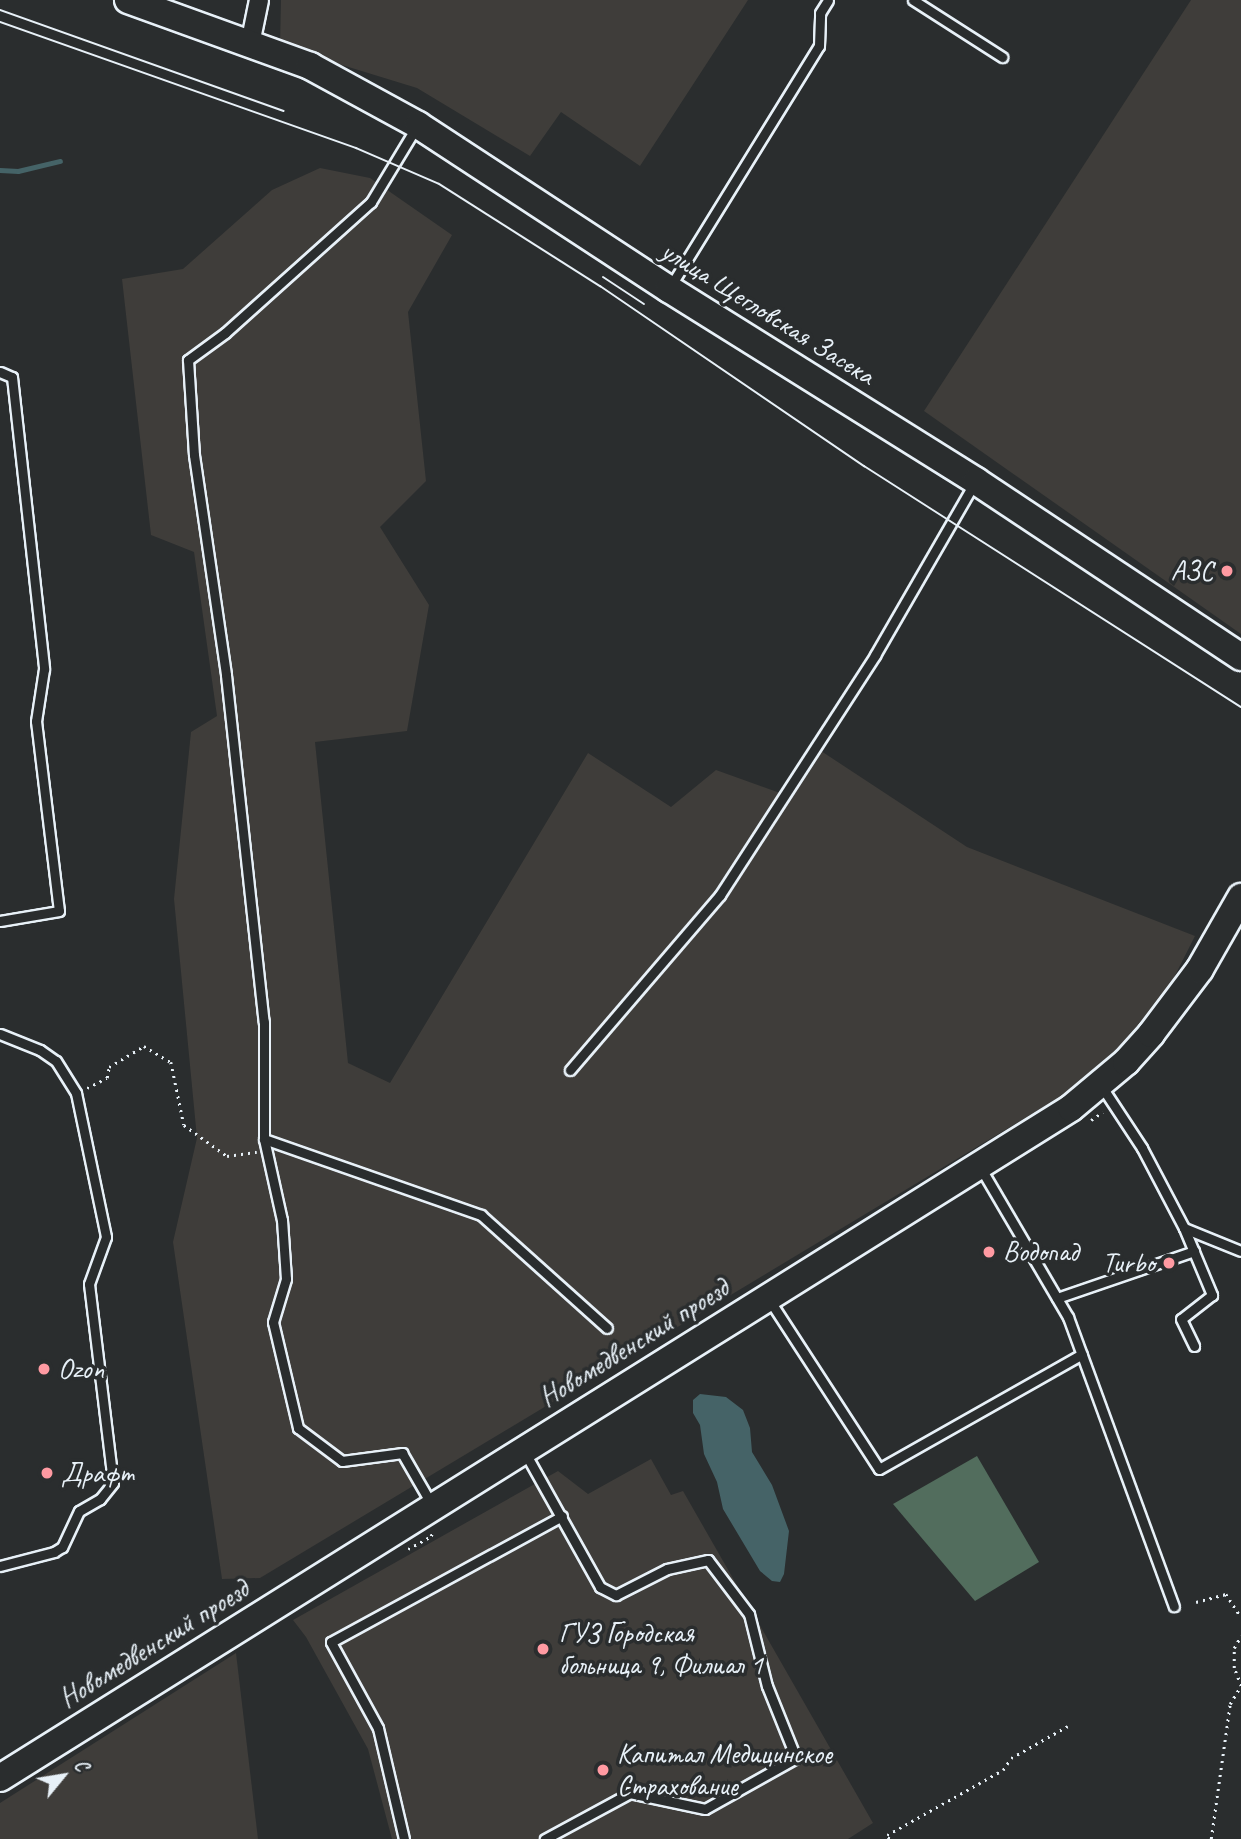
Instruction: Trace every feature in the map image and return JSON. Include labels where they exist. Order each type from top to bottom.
[{"type":"street","name":"улица Щегловская Засека","points":[[128,0],[250,44],[346,83],[418,125],[670,289],[976,481],[1241,657]]},
{"type":"street","points":[[250,44],[259,0]]},
{"type":"street","name":"Новомедвенский проезд","points":[[0,1778],[980,1165],[1101,1086],[1126,1062],[1200,969],[1241,897]]},
{"type":"lane","points":[[670,289],[819,46],[820,13],[828,0]]},
{"type":"lane","points":[[913,0],[1002,57]]},
{"type":"lane","points":[[418,125],[371,202],[235,325],[188,360],[194,454],[226,675],[264,1021],[264,1139],[282,1220],[286,1279],[273,1322],[298,1428],[342,1461],[402,1453],[433,1507]]},
{"type":"lane","points":[[0,372],[12,376],[14,390],[44,669],[36,721],[59,911],[0,921]]},
{"type":"lane","points":[[570,1070],[720,895],[875,655],[976,481]]},
{"type":"lane","points":[[0,1034],[40,1050],[56,1061],[76,1093],[106,1237],[89,1284],[113,1483],[100,1499],[79,1511],[62,1547],[54,1552],[0,1566]]},
{"type":"lane","points":[[1101,1086],[1142,1148],[1184,1228],[1212,1295],[1181,1319],[1194,1346]]},
{"type":"lane","points":[[264,1139],[481,1215],[607,1328]]},
{"type":"lane","points":[[980,1165],[1057,1298],[1082,1354],[1174,1606]]},
{"type":"lane","points":[[1184,1228],[1241,1251]]},
{"type":"lane","points":[[1057,1298],[1194,1251]]},
{"type":"lane","points":[[767,1297],[879,1469],[1082,1354]]},
{"type":"lane","points":[[523,1450],[600,1587],[616,1595],[667,1569],[708,1560],[748,1614],[767,1686],[796,1758],[705,1809],[630,1793],[545,1839]]},
{"type":"lane","points":[[404,1839],[378,1728],[331,1642],[562,1516]]},
{"type":"path","points":[[76,1093],[107,1078],[109,1067],[144,1046],[171,1062],[184,1125],[227,1156],[267,1151]]},
{"type":"path","points":[[1196,1602],[1226,1594],[1241,1617]]},
{"type":"path","points":[[1211,1839],[1230,1704],[1241,1686],[1234,1668],[1234,1648],[1241,1636]]},
{"type":"path","points":[[889,1839],[887,1835],[1003,1770],[1011,1758],[1068,1726]]},
{"type":"shaded area","points":[[281,0],[748,0],[640,166],[561,112],[530,156],[417,88],[280,46]]},
{"type":"shaded area","points":[[1191,0],[1241,0],[1241,634],[924,411]]},
{"type":"shaded area","points":[[320,168],[370,178],[452,235],[408,312],[426,481],[380,527],[429,605],[407,731],[315,742],[348,1063],[390,1083],[588,753],[671,807],[716,770],[780,793],[815,747],[967,847],[1195,936],[1156,1013],[1095,1076],[260,1578],[222,1579],[173,1242],[197,1138],[174,899],[191,732],[217,716],[194,552],[151,535],[122,279],[183,269],[272,190]]},
{"type":"shaded area","name":"ГУЗ Городская больница 9, Филиал 1","points":[[651,1459],[671,1495],[683,1491],[873,1823],[848,1839],[392,1839],[368,1749],[306,1637],[293,1620],[558,1471],[588,1494]]},
{"type":"shaded area","points":[[236,1653],[258,1839],[0,1839],[0,1803]]},
{"type":"green space","points":[[977,1456],[1039,1562],[975,1601],[893,1504]]},
{"type":"water","points":[[700,1394],[726,1397],[743,1410],[750,1428],[752,1452],[772,1485],[789,1531],[784,1574],[780,1582],[772,1581],[760,1571],[723,1509],[717,1482],[704,1454],[700,1425],[693,1413],[693,1400]]},
{"type":"waterway","points":[[0,170],[18,171],[60,161]]},
{"type":"tram line","points":[[0,10],[284,111]]},
{"type":"tram line","points":[[0,22],[356,148],[439,184],[600,286],[864,466],[1241,707]]},
{"type":"tram line","points":[[603,277],[644,304]]},
{"type":"place","name":"АЗС","points":[[1227,571]]},
{"type":"place","name":"Водопад","points":[[989,1252]]},
{"type":"place","name":"Turbo","points":[[1169,1263]]},
{"type":"place","name":"Ozon","points":[[44,1369]]},
{"type":"place","name":"Драфт","points":[[47,1473]]},
{"type":"place","name":"ГУЗ Городская больница 9, Филиал 1","points":[[543,1649]]},
{"type":"place","name":"Капитал Медицинское Страхование","points":[[603,1770]]}]
